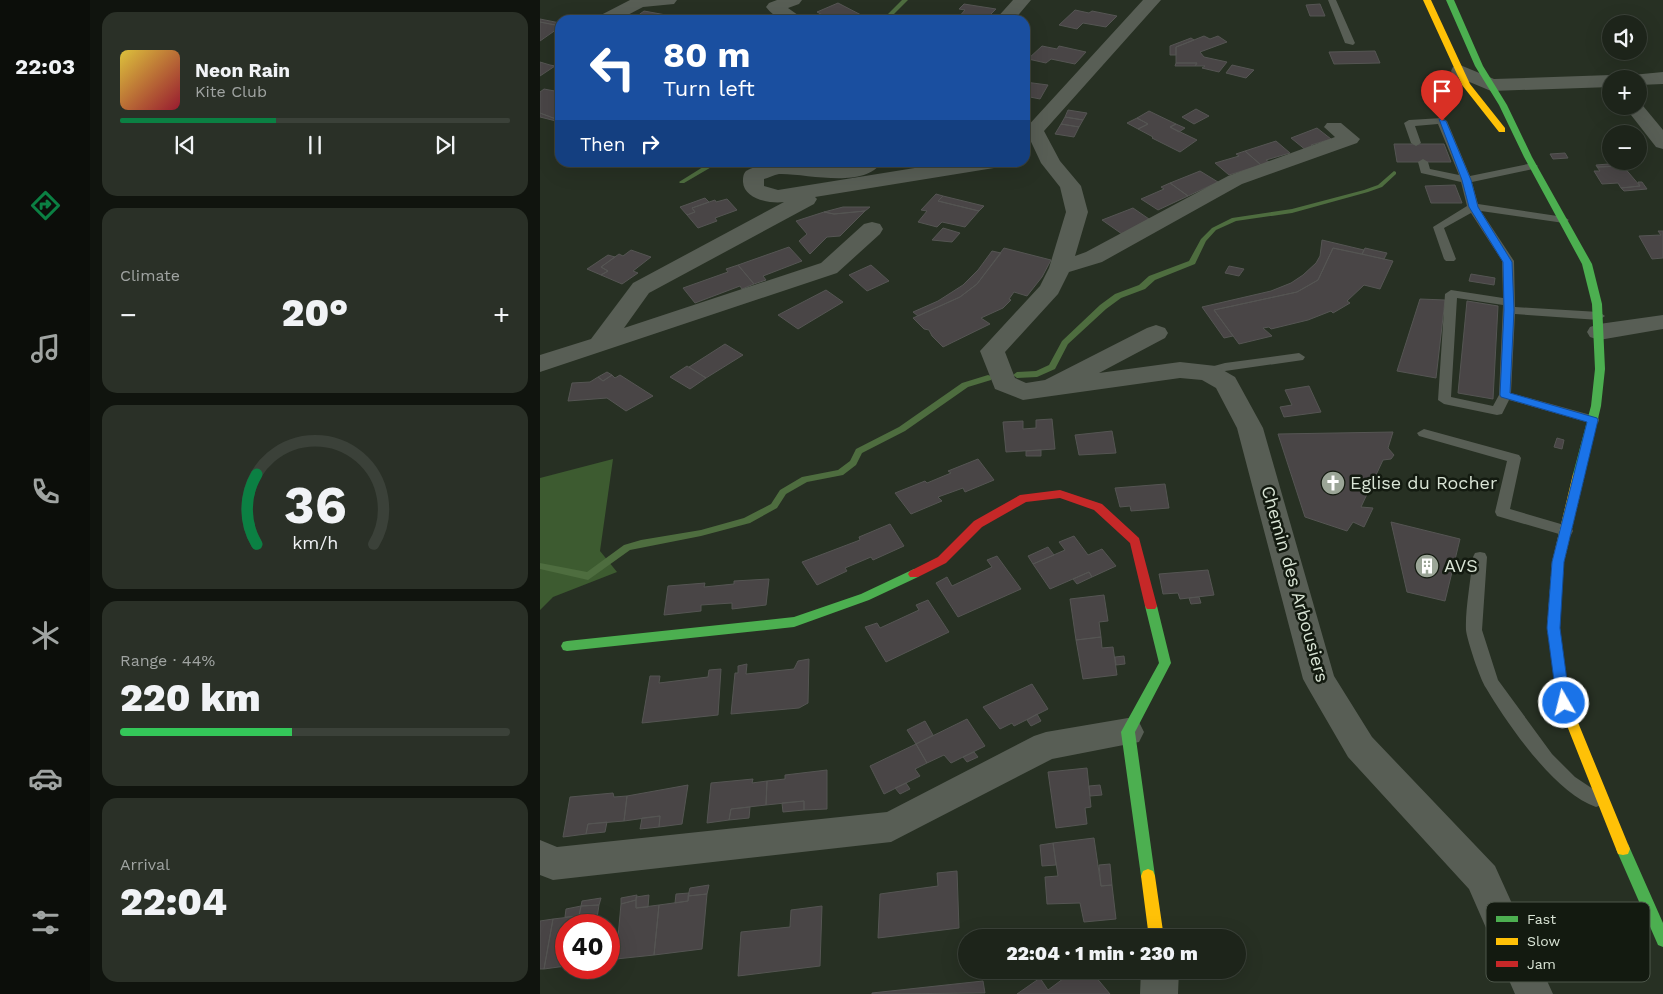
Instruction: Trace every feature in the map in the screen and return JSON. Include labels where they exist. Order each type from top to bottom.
[{"type":"street","points":[[614,15],[639,2],[668,0]]},
{"type":"street","points":[[788,15],[775,7],[793,0]]},
{"type":"street","points":[[1008,15],[1022,0]]},
{"type":"street","name":"Chemin des Arbousiers","points":[[1152,0],[1034,130],[1035,154],[1070,186],[1077,212],[1060,268],[1050,289],[992,351],[1004,382],[1023,392],[1180,370],[1207,372],[1226,383],[1250,428],[1319,679],[1360,747],[1482,878],[1493,902]]},
{"type":"street","points":[[1428,0],[1466,85],[1482,107],[1533,166]]},
{"type":"street","points":[[1450,0],[1479,66],[1587,264],[1599,324],[1600,369],[1593,420],[1558,562],[1553,628],[1564,703],[1603,804],[1646,902]]},
{"type":"street","points":[[1460,71],[1491,86],[1602,81]]},
{"type":"street","points":[[1647,79],[1663,78]]},
{"type":"street","points":[[1641,115],[1663,143]]},
{"type":"street","points":[[1060,268],[1094,257],[1235,180],[1350,139],[1334,127]]},
{"type":"street","points":[[861,167],[854,170],[817,172],[776,168],[753,176],[754,189],[776,197],[964,167]]},
{"type":"street","points":[[599,345],[641,288],[821,191]]},
{"type":"street","points":[[540,364],[829,268],[872,229]]},
{"type":"street","points":[[1599,324],[1663,322]]},
{"type":"street","name":"Chemin des Arbousiers","points":[[1051,388],[1156,333]]},
{"type":"street","points":[[567,646],[794,622],[866,597],[942,560],[978,524],[1024,498],[1060,494],[1098,507],[1135,541],[1165,663],[1128,732],[1156,929]]},
{"type":"street","points":[[540,856],[553,864],[891,827],[1046,746],[1128,732]]},
{"type":"street","points":[[1650,911],[1663,940]]},
{"type":"street","points":[[1159,994],[1160,979]]},
{"type":"street","name":"Chemin des Arbousiers","points":[[1529,982],[1534,994]]},
{"type":"lane","points":[[1332,0],[1350,43]]},
{"type":"lane","points":[[1416,144],[1409,123],[1442,121],[1466,180],[1473,207],[1508,262],[1509,306],[1505,395],[1497,411],[1444,400],[1451,294],[1509,306],[1599,324]]},
{"type":"lane","points":[[1423,162],[1425,171],[1466,180],[1533,166]]},
{"type":"lane","points":[[1450,258],[1438,227],[1473,207],[1564,220]]},
{"type":"lane","points":[[1207,372],[1225,366],[1299,357]]},
{"type":"lane","points":[[1505,395],[1593,420]]},
{"type":"lane","points":[[1424,433],[1514,458],[1502,512],[1566,531]]},
{"type":"lane","points":[[1480,557],[1474,630],[1491,683],[1546,759],[1569,782],[1603,804]]},
{"type":"green space","points":[[613,459],[600,551],[617,572],[553,597],[540,610],[540,478]]},
{"type":"building","points":[[838,3],[861,15],[823,15],[817,12]]},
{"type":"building","points":[[964,4],[996,9],[990,15],[961,15],[965,10],[959,9]]},
{"type":"building","points":[[1320,4],[1325,16],[1310,16],[1306,5]]},
{"type":"building","points":[[1075,10],[1117,16],[1106,27],[1083,23],[1077,29],[1059,25]]},
{"type":"building","points":[[644,11],[666,15],[639,15]]},
{"type":"building","points":[[540,19],[555,22],[555,25],[540,22]]},
{"type":"building","points":[[540,22],[555,25],[555,30],[540,41]]},
{"type":"building","points":[[1204,36],[1210,39],[1218,36],[1227,42],[1200,52],[1204,57],[1227,62],[1219,72],[1202,68],[1205,66],[1195,66],[1197,63],[1176,63],[1176,47]]},
{"type":"building","points":[[1191,38],[1194,40],[1176,47],[1176,55],[1170,55],[1170,46]]},
{"type":"building","points":[[1042,46],[1057,49],[1059,46],[1086,52],[1075,64],[1051,59],[1046,63],[1030,59],[1030,57]]},
{"type":"building","points":[[1375,51],[1380,63],[1334,64],[1329,52]]},
{"type":"building","points":[[540,62],[550,65],[555,66],[540,76]]},
{"type":"building","points":[[1176,63],[1197,63],[1195,66],[1175,66]]},
{"type":"building","points":[[1232,65],[1254,70],[1246,78],[1226,73]]},
{"type":"building","points":[[1030,83],[1048,85],[1040,99],[1030,97]]},
{"type":"building","points":[[544,89],[555,91],[555,119],[540,113],[540,92]]},
{"type":"building","points":[[1196,109],[1209,116],[1194,124],[1182,117]]},
{"type":"building","points":[[1068,110],[1087,113],[1083,120],[1065,117]]},
{"type":"building","points":[[1149,111],[1176,124],[1170,127],[1197,140],[1180,152],[1152,138],[1138,129],[1148,124],[1137,118]]},
{"type":"building","points":[[540,113],[555,119],[555,121],[540,117]]},
{"type":"building","points":[[1065,117],[1083,120],[1079,127],[1061,124]]},
{"type":"building","points":[[1137,118],[1148,124],[1138,129],[1127,123]]},
{"type":"building","points":[[1061,124],[1079,127],[1074,137],[1055,134]]},
{"type":"building","points":[[1176,124],[1185,128],[1179,132],[1170,127]]},
{"type":"building","points":[[1317,128],[1331,139],[1311,145],[1316,149],[1307,151],[1291,138]]},
{"type":"building","points":[[1276,141],[1290,153],[1266,160],[1269,162],[1261,165],[1245,151]]},
{"type":"building","points":[[1394,144],[1444,144],[1451,162],[1397,162]]},
{"type":"building","points":[[1245,151],[1261,165],[1229,175],[1215,163],[1239,156],[1236,154]]},
{"type":"building","points":[[1565,153],[1568,158],[1553,159],[1550,154]]},
{"type":"building","points":[[1597,167],[1602,167],[1602,170],[1626,170],[1640,186],[1621,188],[1618,183],[1602,184],[1594,171],[1600,171]]},
{"type":"building","points":[[1200,171],[1218,182],[1188,196],[1170,183]]},
{"type":"building","points":[[1638,182],[1642,182],[1647,189],[1624,191],[1621,188],[1640,186]]},
{"type":"building","points":[[1170,183],[1188,196],[1158,210],[1141,199],[1164,189],[1161,187]]},
{"type":"building","points":[[1455,185],[1462,203],[1431,203],[1425,186]]},
{"type":"building","points":[[936,194],[943,196],[938,201],[979,211],[965,227],[942,222],[937,227],[918,222],[927,211],[921,210]]},
{"type":"building","points":[[943,196],[984,206],[979,211],[938,201]]},
{"type":"building","points":[[705,198],[709,202],[692,208],[695,212],[687,215],[680,207]]},
{"type":"building","points":[[727,199],[737,210],[715,218],[717,221],[698,228],[687,215],[695,212],[692,208],[715,200],[716,202]]},
{"type":"building","points":[[843,207],[870,207],[865,211],[834,214],[824,212]]},
{"type":"building","points":[[1133,208],[1149,219],[1122,234],[1102,220]]},
{"type":"building","points":[[865,211],[840,236],[827,237],[810,254],[799,241],[807,234],[796,221],[824,212],[834,214]]},
{"type":"building","points":[[943,228],[960,233],[952,242],[932,240]]},
{"type":"building","points":[[1658,231],[1663,231],[1663,258],[1652,259],[1639,236],[1661,235]]},
{"type":"building","points":[[1322,240],[1364,250],[1362,254],[1333,248],[1318,280],[1297,292],[1214,310],[1233,336],[1224,338],[1202,307],[1271,291],[1291,283],[1316,263],[1320,256]]},
{"type":"building","points":[[789,247],[802,261],[763,276],[766,280],[754,284],[738,265]]},
{"type":"building","points":[[1004,248],[1051,260],[1042,277],[1027,296],[1014,292],[1009,299],[1011,300],[1003,308],[981,318],[990,324],[943,347],[929,330],[924,329],[913,318],[960,297],[977,284]]},
{"type":"building","points":[[1333,248],[1393,261],[1380,289],[1364,285],[1347,301],[1350,303],[1333,313],[1331,311],[1308,320],[1271,329],[1269,327],[1263,328],[1272,336],[1239,344],[1214,310],[1297,292],[1318,280]]},
{"type":"building","points":[[1365,248],[1387,253],[1384,259],[1362,254]]},
{"type":"building","points":[[631,250],[651,257],[633,271],[638,273],[622,284],[601,275],[608,271],[601,267],[619,254],[623,256]]},
{"type":"building","points":[[992,251],[1001,253],[977,284],[960,297],[918,316],[913,312],[938,301],[963,285],[978,270]]},
{"type":"building","points":[[608,255],[615,257],[601,267],[608,271],[601,275],[587,269]]},
{"type":"building","points":[[738,265],[754,284],[742,289],[740,286],[695,303],[683,288],[728,272],[726,269]]},
{"type":"building","points":[[871,265],[889,281],[867,291],[849,275]]},
{"type":"building","points":[[1229,266],[1244,269],[1239,276],[1225,273]]},
{"type":"building","points":[[1471,274],[1495,278],[1494,285],[1469,281]]},
{"type":"building","points":[[826,290],[843,302],[798,329],[778,315]]},
{"type":"building","points":[[1420,299],[1445,300],[1436,378],[1397,371]]},
{"type":"building","points":[[1467,301],[1498,306],[1493,399],[1458,393]]},
{"type":"building","points":[[725,344],[743,355],[706,378],[689,367]]},
{"type":"building","points":[[687,366],[706,378],[690,389],[670,377]]},
{"type":"building","points":[[607,372],[612,375],[603,381],[598,377]]},
{"type":"building","points":[[612,375],[615,378],[620,375],[653,396],[626,411],[607,398],[568,401],[572,383],[590,382],[598,377],[603,381]]},
{"type":"building","points":[[1309,386],[1321,412],[1284,417],[1280,407],[1292,405],[1285,390]]},
{"type":"building","points":[[1052,419],[1055,449],[1006,452],[1003,422],[1023,421],[1023,429],[1036,428],[1036,420]]},
{"type":"building","points":[[1112,431],[1116,453],[1079,455],[1075,435]]},
{"type":"building","name":"Eglise du Rocher","points":[[1393,432],[1388,448],[1394,455],[1391,459],[1383,460],[1361,507],[1373,508],[1364,527],[1353,522],[1347,531],[1305,517],[1278,434]]},
{"type":"building","points":[[1557,438],[1564,440],[1562,449],[1554,447]]},
{"type":"building","points":[[1041,450],[1041,456],[1026,456],[1026,451]]},
{"type":"building","points":[[978,459],[994,480],[965,492],[963,488],[938,497],[942,501],[911,514],[895,493],[925,481],[927,483],[951,473],[948,471]]},
{"type":"building","points":[[1165,484],[1169,508],[1131,511],[1130,506],[1120,507],[1115,488]]},
{"type":"building","name":"AVS","points":[[1391,522],[1460,539],[1445,601],[1407,592]]},
{"type":"building","points":[[890,524],[904,546],[873,560],[871,557],[845,568],[847,571],[817,585],[802,562],[860,540],[859,537]]},
{"type":"building","points":[[1074,536],[1088,555],[1102,549],[1116,566],[1092,577],[1089,572],[1050,589],[1033,564],[1065,550],[1059,542]]},
{"type":"building","points":[[1048,547],[1054,555],[1033,564],[1028,556]]},
{"type":"building","points":[[997,556],[1021,589],[958,617],[936,583],[947,577],[952,586],[992,567],[987,560]]},
{"type":"building","points":[[1208,570],[1214,595],[1180,599],[1178,593],[1163,594],[1159,574]]},
{"type":"building","points":[[1089,572],[1092,577],[1077,584],[1073,579]]},
{"type":"building","points":[[769,579],[766,605],[732,609],[732,603],[701,605],[701,611],[664,615],[668,586],[705,583],[704,587],[734,584],[734,581]]},
{"type":"building","points":[[1104,595],[1108,621],[1099,622],[1101,637],[1076,640],[1070,599]]},
{"type":"building","points":[[1199,597],[1201,603],[1191,604],[1189,598]]},
{"type":"building","points":[[928,600],[949,632],[886,662],[865,627],[877,623],[880,628],[919,610],[916,605]]},
{"type":"building","points":[[1101,637],[1102,648],[1113,647],[1117,675],[1083,679],[1076,640]]},
{"type":"building","points":[[1124,656],[1125,664],[1116,665],[1115,657]]},
{"type":"building","points":[[809,659],[808,703],[799,708],[731,714],[735,673],[738,673],[738,666],[747,664],[746,674],[794,669],[798,661]]},
{"type":"building","points":[[721,669],[718,715],[642,723],[650,676],[660,676],[659,683],[708,677],[709,670]]},
{"type":"building","points":[[1032,684],[1048,709],[1014,726],[1012,723],[1000,729],[983,707]]},
{"type":"building","points":[[1037,714],[1041,721],[1031,726],[1027,720]]},
{"type":"building","points":[[967,719],[985,746],[951,763],[944,755],[927,763],[916,744]]},
{"type":"building","points":[[925,721],[933,735],[916,744],[907,730]]},
{"type":"building","points":[[916,744],[927,763],[915,769],[920,776],[884,794],[870,766]]},
{"type":"building","points":[[974,752],[978,757],[967,762],[963,757]]},
{"type":"building","points":[[1087,768],[1091,807],[1085,808],[1087,824],[1056,828],[1048,772]]},
{"type":"building","points":[[827,770],[827,809],[804,810],[804,801],[766,805],[767,781],[785,779],[785,775]]},
{"type":"building","points":[[753,779],[752,783],[767,781],[766,805],[731,809],[729,820],[707,823],[711,783]]},
{"type":"building","points":[[906,783],[910,789],[900,794],[895,788]]},
{"type":"building","points":[[688,785],[682,824],[659,827],[660,816],[624,821],[627,796]]},
{"type":"building","points":[[1100,785],[1102,795],[1090,796],[1089,786]]},
{"type":"building","points":[[613,793],[614,797],[627,796],[624,821],[588,824],[586,834],[563,837],[570,797]]},
{"type":"building","points":[[804,801],[804,810],[783,812],[782,803]]},
{"type":"building","points":[[750,807],[749,818],[729,820],[731,809]]},
{"type":"building","points":[[660,816],[659,827],[640,829],[642,818]]},
{"type":"building","points":[[607,822],[605,832],[586,834],[588,824]]},
{"type":"building","points":[[1094,838],[1101,886],[1112,885],[1116,919],[1084,922],[1080,903],[1047,904],[1045,877],[1058,876],[1053,843]]},
{"type":"building","points":[[1053,843],[1056,865],[1042,866],[1040,845]]},
{"type":"building","points":[[1110,864],[1112,885],[1101,886],[1099,865]]},
{"type":"building","points":[[957,871],[959,928],[878,938],[880,894],[938,886],[937,873]]},
{"type":"building","points":[[709,885],[707,894],[688,896],[690,888]]},
{"type":"building","points":[[689,893],[688,901],[675,903],[676,894]]},
{"type":"building","points":[[707,894],[702,949],[654,955],[659,905],[688,901],[688,896]]},
{"type":"building","points":[[637,895],[636,900],[621,904],[621,898]]},
{"type":"building","points":[[649,895],[648,907],[636,908],[636,897]]},
{"type":"building","points":[[601,898],[599,905],[581,906],[582,901]]},
{"type":"building","points":[[636,900],[636,908],[659,905],[654,955],[620,959],[621,904]]},
{"type":"building","points":[[599,905],[598,914],[579,914],[581,906]]},
{"type":"building","points":[[581,906],[579,914],[565,914],[566,909]]},
{"type":"building","points":[[822,906],[820,966],[738,976],[741,932],[790,927],[791,910]]},
{"type":"building","points":[[553,919],[555,919],[555,968],[544,969]]},
{"type":"building","points":[[553,919],[544,969],[540,969],[540,921]]},
{"type":"building","points":[[1039,979],[1041,979],[1048,990],[1063,979],[1098,979],[1110,994],[1017,994]]},
{"type":"building","points":[[983,981],[985,993],[872,994],[872,993]]},
{"type":"waterway","points":[[890,15],[905,0]]},
{"type":"waterway","points":[[682,182],[708,167]]},
{"type":"waterway","points":[[1017,375],[1037,374],[1052,367],[1065,343],[1103,307],[1118,296],[1142,287],[1152,278],[1192,262],[1203,240],[1214,229],[1234,219],[1292,211],[1366,191],[1380,186],[1394,173]]},
{"type":"waterway","points":[[540,566],[588,576],[627,547],[701,533],[747,521],[774,506],[783,492],[805,479],[840,473],[853,463],[859,451],[902,429],[965,385],[988,378]]},
{"type":"traffic: fast","points":[[1450,0],[1479,66],[1503,105],[1528,157],[1587,264],[1597,304],[1600,369],[1596,406],[1579,474]]},
{"type":"traffic: fast","points":[[567,646],[794,622],[865,597],[914,574]]},
{"type":"traffic: fast","points":[[1148,876],[1128,732],[1165,663],[1151,606]]},
{"type":"traffic: fast","points":[[1623,849],[1646,902]]},
{"type":"traffic: fast","points":[[1650,910],[1663,940]]},
{"type":"traffic: slow","points":[[1427,0],[1466,85],[1502,130]]},
{"type":"traffic: slow","points":[[1579,474],[1558,562],[1553,628],[1564,703],[1623,849]]},
{"type":"traffic: slow","points":[[1148,876],[1156,929]]},
{"type":"traffic: jam","points":[[914,574],[942,560],[978,524],[1024,498],[1060,494],[1098,507],[1135,541],[1151,606]]},
{"type":"place","name":"Eglise du Rocher","points":[[1333,483]]},
{"type":"place","name":"AVS","points":[[1427,566]]},
{"type":"route","points":[[1442,121],[1466,180],[1473,207],[1508,262],[1509,310],[1505,395],[1593,420],[1558,562],[1553,628],[1564,703]]}]
